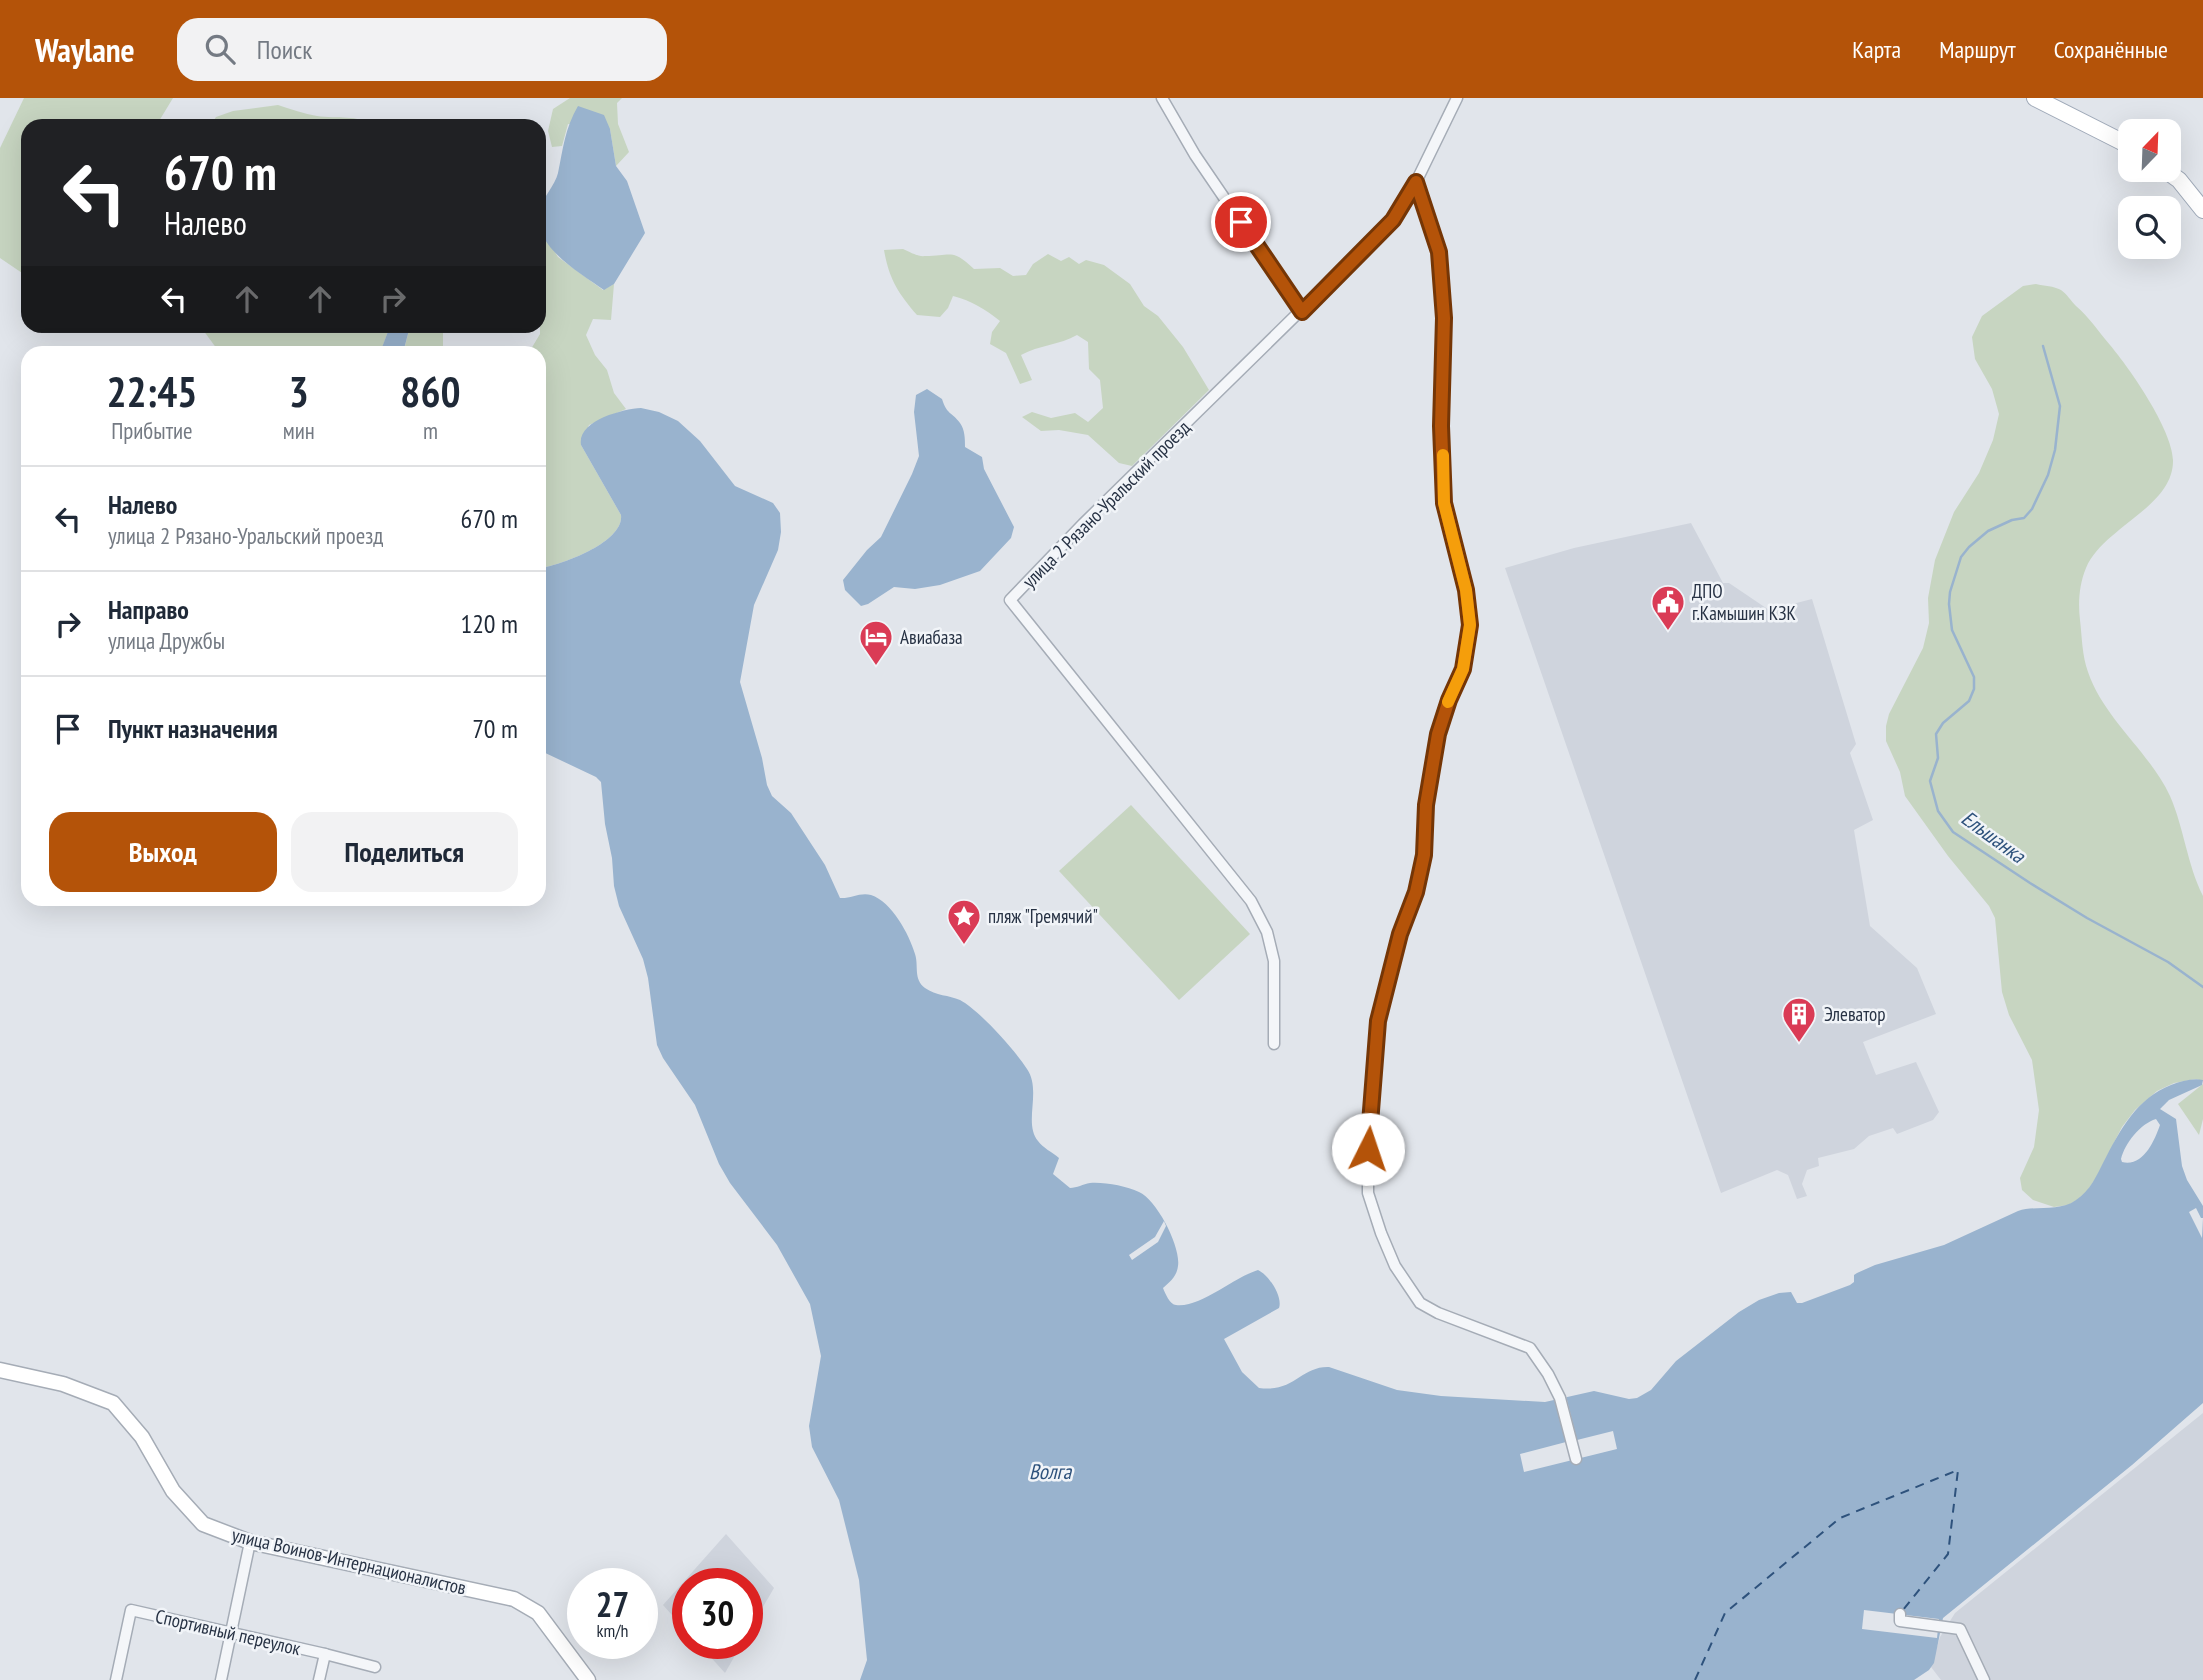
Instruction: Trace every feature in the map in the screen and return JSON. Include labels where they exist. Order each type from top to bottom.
[{"type":"main road","points":[[2035,98],[2118,140]]},
{"type":"main road","points":[[2181,182],[2203,210]]},
{"type":"street","points":[[1162,98],[1195,155],[1302,312]]},
{"type":"street","name":"улица 2 Рязано-Уральский проезд","points":[[1274,1044],[1274,961],[1267,932],[1251,901],[1010,600],[1083,524],[1393,220],[1416,182],[1457,98]]},
{"type":"street","points":[[1416,182],[1439,252],[1444,318],[1441,426],[1444,503],[1466,590],[1470,625],[1463,669],[1438,734],[1426,805],[1424,855],[1416,892],[1400,934],[1378,1021],[1368,1149],[1368,1193],[1395,1266],[1420,1303],[1438,1313],[1530,1348],[1560,1398],[1576,1459]]},
{"type":"street","name":"улица Воинов-Интернационалистов","points":[[0,1370],[63,1384],[113,1403],[142,1437],[173,1491],[202,1524],[250,1542],[514,1599],[538,1613],[587,1680]]},
{"type":"street","points":[[221,1680],[250,1542]]},
{"type":"street","name":"Спортивный переулок","points":[[116,1680],[131,1610],[375,1667]]},
{"type":"street","points":[[1900,1614],[1900,1621],[1960,1629],[1983,1680]]},
{"type":"street","points":[[319,1680],[325,1654]]},
{"type":"shaded area","points":[[1691,523],[1723,583],[1729,583],[1769,610],[1812,599],[1856,744],[1850,753],[1873,820],[1854,830],[1870,926],[1917,968],[1936,1014],[1863,1042],[1876,1075],[1916,1062],[1939,1112],[1933,1120],[1897,1134],[1893,1128],[1869,1136],[1854,1149],[1818,1158],[1819,1166],[1807,1170],[1802,1184],[1807,1196],[1797,1199],[1788,1175],[1777,1170],[1721,1193],[1505,568],[1574,548]]},
{"type":"shaded area","points":[[2203,1413],[2203,1680],[1941,1680],[1931,1667],[1940,1637],[1955,1613]]},
{"type":"shaded area","points":[[726,1534],[756,1568],[696,1568]]},
{"type":"shaded area","points":[[763,1576],[774,1588],[763,1607]]},
{"type":"shaded area","points":[[672,1595],[672,1615],[663,1605]]},
{"type":"shaded area","points":[[712,1659],[733,1659],[725,1673]]},
{"type":"green space","points":[[24,98],[173,98],[160,119],[21,119],[21,272],[0,258],[0,148]]},
{"type":"green space","points":[[570,98],[622,98],[617,103],[618,124],[629,152],[616,166],[610,129],[568,124],[562,146],[552,147],[548,131],[553,109]]},
{"type":"green space","points":[[278,105],[317,116],[354,119],[215,119],[233,111]]},
{"type":"green space","points":[[546,238],[558,257],[603,290],[614,284],[611,320],[593,319],[586,335],[595,355],[607,370],[614,393],[626,409],[589,425],[581,445],[621,515],[620,524],[614,533],[593,549],[546,567],[546,346],[533,346],[540,334],[546,333]]},
{"type":"green space","points":[[903,249],[922,256],[956,256],[974,269],[1000,268],[1013,276],[1026,275],[1033,264],[1048,254],[1061,261],[1069,257],[1079,264],[1086,260],[1104,265],[1130,284],[1144,306],[1158,316],[1183,347],[1209,390],[1132,466],[1119,463],[1088,435],[1059,430],[1041,431],[1022,417],[1032,412],[1051,418],[1075,413],[1088,422],[1103,408],[1100,380],[1089,369],[1088,342],[1077,335],[1021,355],[1032,380],[1020,384],[1006,353],[990,344],[992,332],[1000,321],[989,313],[953,296],[940,317],[917,315],[895,285],[884,250]]},
{"type":"green space","points":[[2036,284],[2061,290],[2094,325],[2149,400],[2171,447],[2173,460],[2170,476],[2162,491],[2107,540],[2086,568],[2080,587],[2079,614],[2084,660],[2095,689],[2115,720],[2151,764],[2170,796],[2203,896],[2203,1081],[2196,1079],[2174,1083],[2157,1091],[2135,1110],[2122,1127],[2087,1191],[2068,1205],[2054,1207],[2033,1200],[2022,1190],[2020,1178],[2034,1147],[2039,1110],[2032,1060],[2009,1015],[2002,992],[1995,918],[1989,906],[1948,856],[1905,796],[1900,772],[1886,741],[1889,714],[1923,648],[1929,623],[1928,598],[1935,560],[1954,512],[1979,473],[1993,440],[1999,414],[1992,389],[1975,359],[1972,337],[1982,316],[2023,286]]},
{"type":"green space","points":[[205,333],[388,333],[383,346],[215,346]]},
{"type":"green space","points":[[408,333],[443,333],[443,346],[405,346]]},
{"type":"green space","points":[[1131,805],[1250,934],[1179,1000],[1059,871]]},
{"type":"green space","points":[[2203,1084],[2203,1119],[2199,1135],[2178,1104]]},
{"type":"water","points":[[578,106],[604,115],[610,129],[616,166],[627,181],[645,233],[614,284],[604,290],[571,267],[546,241],[546,197],[556,178],[567,131]]},
{"type":"water","points":[[387,333],[408,333],[405,346],[383,346]]},
{"type":"water","points":[[927,389],[942,399],[948,411],[960,423],[965,447],[982,457],[984,469],[1014,527],[1011,538],[980,571],[940,585],[915,589],[894,587],[861,606],[845,590],[843,580],[881,537],[912,474],[919,456],[914,412],[916,395]]},
{"type":"water","name":"Волга","points":[[641,408],[659,412],[678,421],[700,441],[735,486],[773,503],[780,513],[778,550],[754,605],[740,682],[772,796],[791,813],[825,865],[840,898],[871,895],[886,904],[904,928],[912,946],[921,984],[934,993],[960,1000],[977,1012],[1027,1069],[1033,1087],[1034,1134],[1040,1143],[1059,1158],[1053,1174],[1070,1188],[1090,1183],[1115,1185],[1139,1192],[1153,1204],[1172,1236],[1178,1258],[1176,1273],[1163,1288],[1172,1303],[1186,1305],[1196,1302],[1258,1270],[1271,1281],[1279,1298],[1279,1308],[1224,1339],[1242,1372],[1259,1388],[1281,1387],[1311,1371],[1329,1367],[1397,1390],[1441,1396],[1545,1402],[1594,1391],[1629,1399],[1637,1398],[1651,1390],[1676,1361],[1739,1312],[1759,1300],[1791,1292],[1797,1303],[1802,1303],[1850,1285],[1854,1282],[1854,1275],[1875,1265],[1944,1245],[2018,1211],[2070,1204],[2089,1187],[2123,1127],[2148,1098],[2171,1085],[2195,1079],[2203,1080],[2202,1085],[2169,1100],[2160,1109],[2176,1119],[2182,1166],[2203,1206],[2203,1403],[2132,1465],[1943,1618],[1934,1663],[1914,1680],[860,1680],[867,1660],[859,1580],[839,1500],[812,1447],[809,1426],[821,1356],[810,1304],[777,1245],[730,1183],[719,1164],[695,1105],[657,1045],[643,959],[619,906],[614,886],[601,782],[596,777],[546,753],[546,567],[593,549],[614,533],[620,524],[621,515],[581,445],[586,429],[613,414]],"holes":[[[2156,1119],[2160,1125],[2151,1145],[2136,1161],[2122,1162],[2126,1147],[2134,1135]]]},
{"type":"pier","points":[[2196,1208],[2203,1218],[2202,1238],[2189,1212]]},
{"type":"pier","points":[[1164,1221],[1166,1226],[1158,1242],[1132,1260],[1129,1255],[1155,1237]]},
{"type":"pier","points":[[1566,1396],[1577,1440],[1613,1431],[1617,1449],[1524,1472],[1520,1454],[1566,1442],[1555,1399]]},
{"type":"pier","points":[[1864,1610],[1939,1619],[1937,1638],[1862,1629]]},
{"type":"waterway","name":"Ельшанка","points":[[2043,346],[2060,406],[2055,450],[2048,475],[2032,509],[2024,518],[2012,520],[1988,531],[1961,557],[1949,604],[1952,630],[1974,677],[1974,689],[1969,701],[1943,723],[1936,734],[1938,758],[1930,781],[1938,811],[1953,832],[2087,918],[2168,962],[2203,987]]},
{"type":"ferry route","points":[[1695,1680],[1725,1613],[1840,1518],[1958,1470],[1948,1554],[1903,1610]]},
{"type":"slow traffic","points":[[1443,455],[1444,503],[1466,590],[1470,625],[1463,669],[1448,702]]},
{"type":"place","name":"ДПО г.Камышин КЗК","points":[[1668,632]]},
{"type":"place","name":"Авиабаза","points":[[876,667]]},
{"type":"place","name":"пляж \"Гремячий\"","points":[[964,946]]},
{"type":"place","name":"Элеватор","points":[[1799,1044]]},
{"type":"route","points":[[1241,222],[1302,312],[1393,220],[1416,182],[1439,252],[1444,318],[1441,426],[1444,503],[1466,590],[1470,625],[1463,669],[1438,734],[1426,805],[1424,855],[1416,892],[1400,934],[1378,1021],[1368,1149]]}]
